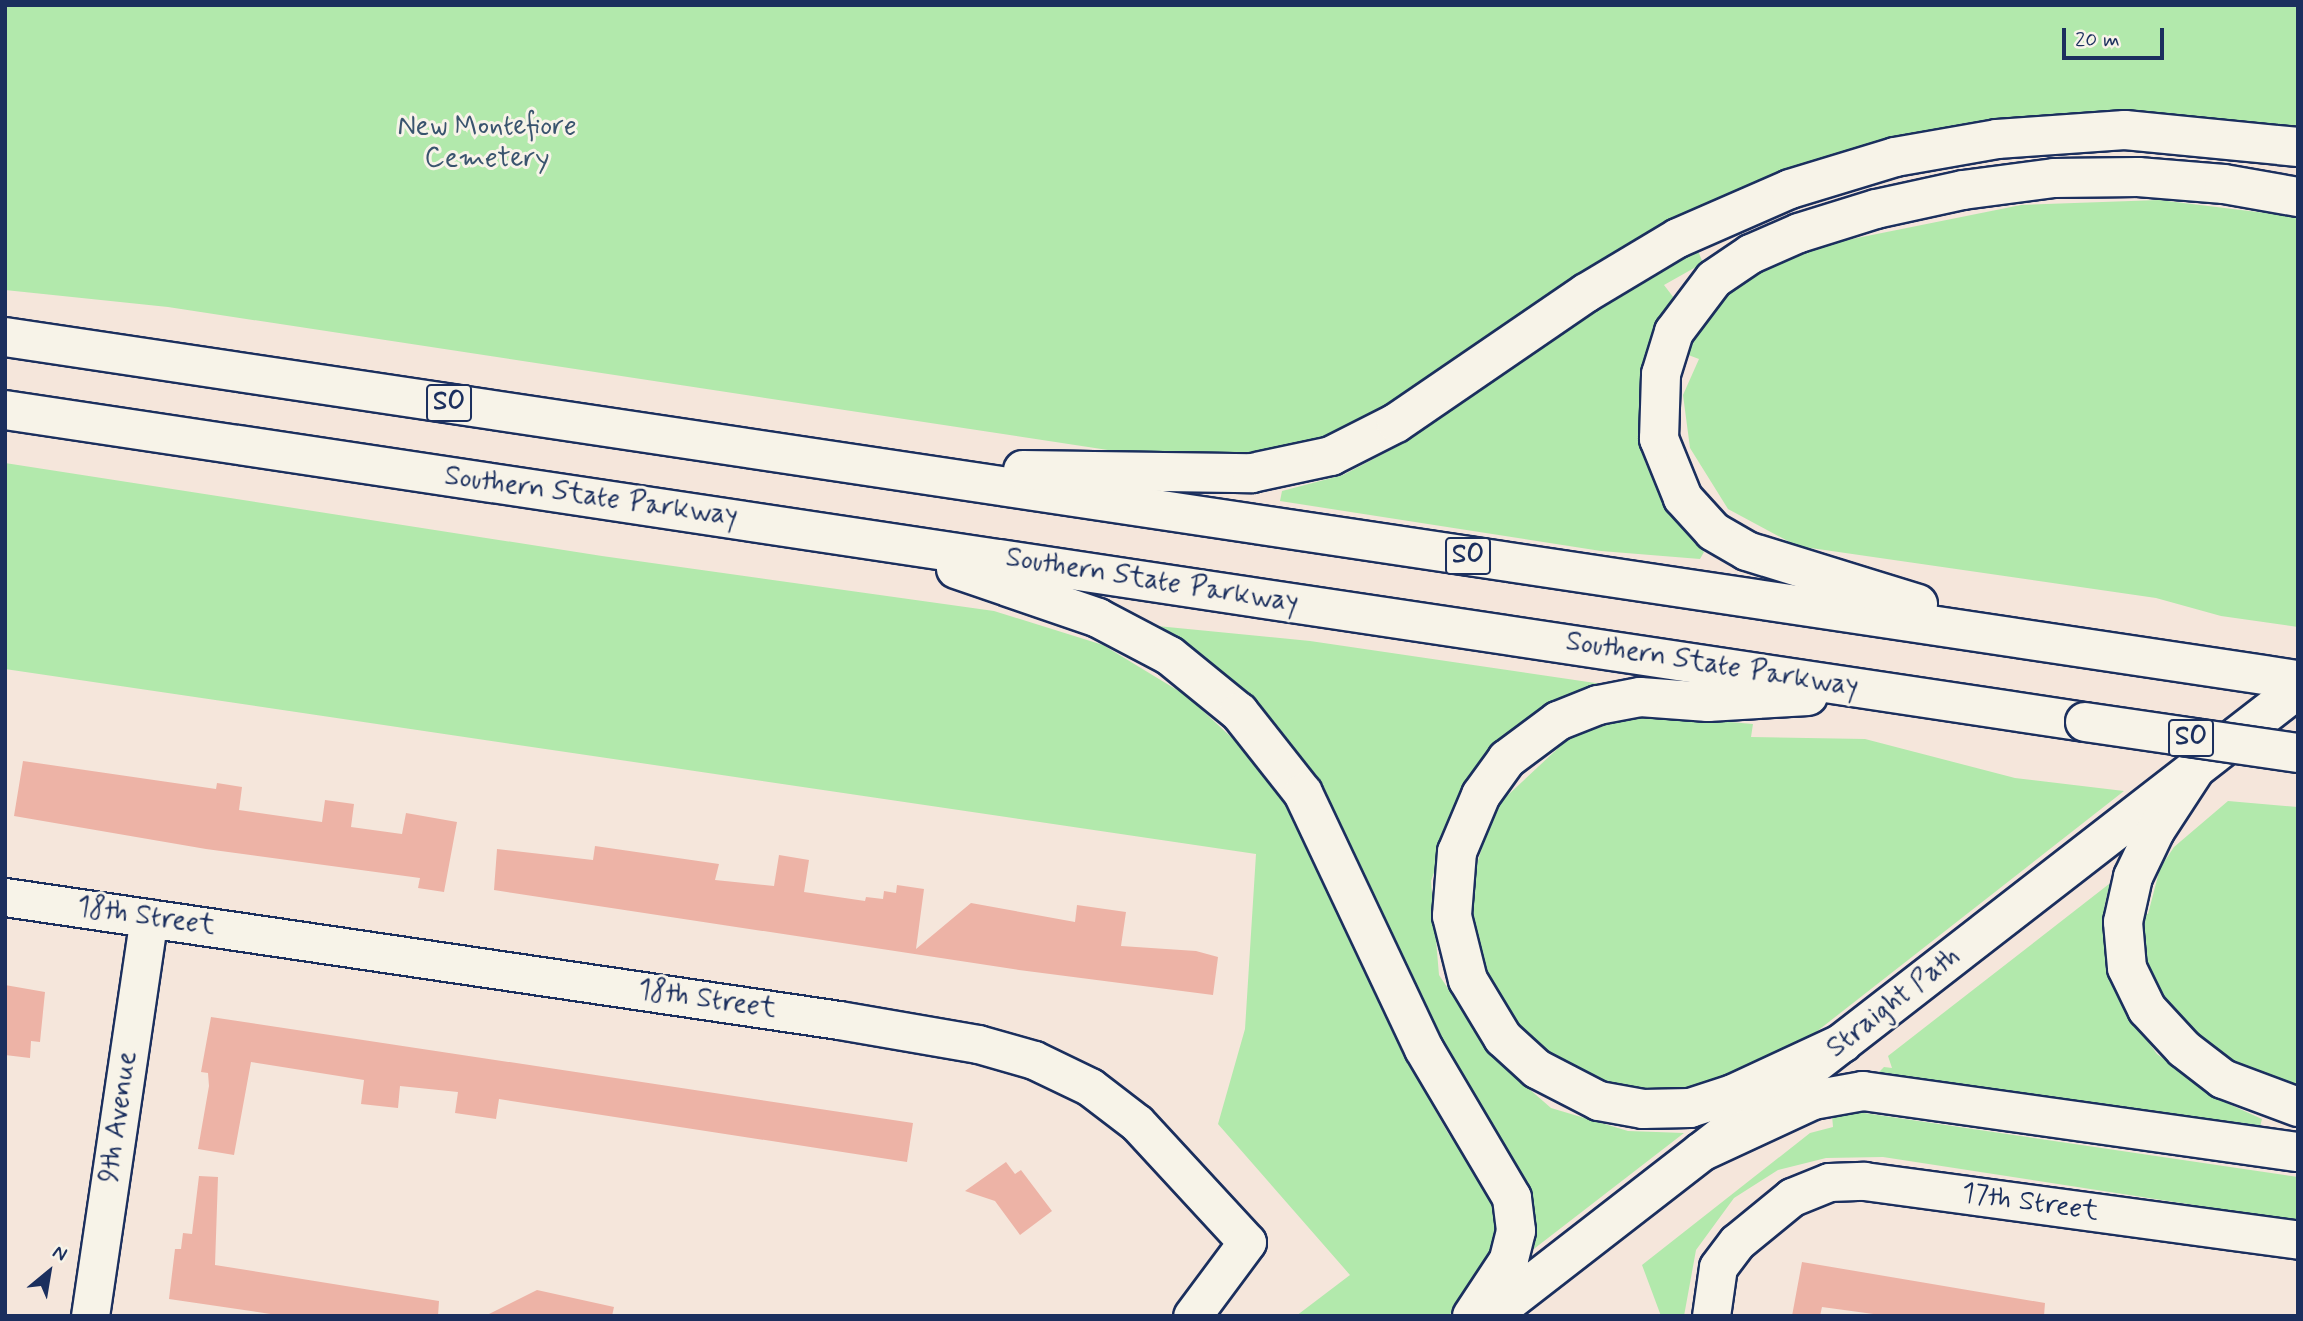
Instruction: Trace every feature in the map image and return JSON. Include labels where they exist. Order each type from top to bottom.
[{"type":"main road","points":[[893,470],[1132,470],[1193,475],[1279,471],[1331,456],[1396,423],[1586,293],[1678,238],[1827,176],[1930,149],[2067,131],[2191,133],[2298,147]]},
{"type":"main road","points":[[2043,642],[1764,559],[1713,531],[1678,489],[1659,439],[1659,384],[1674,332],[1714,279],[1751,254],[1825,224],[1929,197],[2054,178],[2138,177],[2224,184],[2298,197]]},
{"type":"main road","name":"SO","points":[[5,337],[2298,680]]},
{"type":"main road","name":"Southern State Parkway","points":[[5,410],[2298,753]]},
{"type":"main road","points":[[861,537],[1124,630],[1170,656],[1217,691],[1263,738],[1322,827],[1429,1059],[1513,1198],[1516,1231],[1512,1253],[1472,1316]]},
{"type":"main road","name":"Straight Path","points":[[1490,1316],[2298,689]]},
{"type":"main road","points":[[1843,1043],[1733,1094],[1689,1108],[1631,1107],[1576,1091],[1518,1054],[1478,1001],[1455,938],[1453,874],[1472,812],[1507,759],[1540,733],[1578,712],[1640,697],[1708,702],[1887,691]]},
{"type":"main road","points":[[2196,768],[2155,831],[2133,877],[2123,922],[2127,968],[2147,1009],[2184,1049],[2223,1079],[2298,1107]]},
{"type":"main road","points":[[1701,1152],[1813,1100],[1863,1091],[2298,1152]]},
{"type":"street","name":"18th Street","points":[[5,897],[839,1020],[978,1044],[1034,1060],[1111,1101],[1166,1153],[1247,1242],[1192,1316]]},
{"type":"street","name":"9th Avenue","points":[[90,1316],[149,918]]},
{"type":"street","name":"17th Street","points":[[1711,1316],[1718,1267],[1737,1242],[1769,1213],[1792,1197],[1829,1182],[1864,1181],[2298,1240]]},
{"type":"green space","name":"New Montefiore Cemetery","points":[[5,5],[2298,5],[2298,135],[1848,157],[1329,439],[1248,459],[1167,459],[168,307],[5,290]]},
{"type":"green space","points":[[2159,200],[2298,217],[2298,627],[2221,616],[2156,598],[1797,546],[1728,509],[1690,448],[1683,395],[1699,359],[1683,353],[1720,297],[1774,263],[1837,242],[2021,205]]},
{"type":"green space","points":[[1698,251],[1703,263],[1664,285],[1677,302],[1642,381],[1645,462],[1675,521],[1704,552],[1700,559],[1601,551],[1280,501],[1282,491],[1343,475],[1402,444],[1607,302]]},
{"type":"green space","points":[[5,463],[602,556],[994,611],[1103,645],[1187,696],[1260,764],[1296,823],[1341,904],[1363,969],[1401,1050],[1448,1133],[1496,1200],[1505,1231],[1478,1293],[1447,1316],[1296,1316],[1350,1275],[1218,1124],[1245,1029],[1256,854],[5,669]]},
{"type":"green space","points":[[1147,625],[1310,641],[1602,684],[1601,697],[1462,796],[1431,881],[1439,975],[1495,1059],[1551,1108],[1628,1131],[1684,1133],[1526,1255],[1335,818]]},
{"type":"green space","points":[[1638,714],[1753,724],[1751,737],[1865,739],[2015,778],[2124,791],[1770,1068],[1705,1093],[1627,1097],[1541,1061],[1485,989],[1467,897],[1494,808],[1569,738]]},
{"type":"green space","points":[[2228,801],[2298,807],[2298,1092],[2234,1070],[2159,1005],[2134,941],[2136,915],[2148,914],[2160,868],[2174,847]]},
{"type":"green space","points":[[2127,870],[2116,893],[2108,891],[2104,908],[2111,910],[2108,963],[2126,1011],[2157,1054],[2220,1100],[2262,1119],[2257,1139],[1873,1078],[1884,1067],[1892,1068],[1888,1056]]},
{"type":"green space","points":[[1857,1112],[2298,1177],[2298,1221],[1883,1157],[1826,1158],[1778,1170],[1734,1198],[1696,1250],[1684,1316],[1661,1316],[1642,1265],[1810,1133],[1833,1127],[1832,1115]]},
{"type":"building","points":[[23,761],[216,789],[217,783],[242,787],[239,810],[322,822],[325,800],[354,804],[351,827],[402,834],[406,813],[457,822],[444,892],[418,888],[420,878],[206,849],[14,816]]},
{"type":"building","points":[[595,846],[719,864],[715,880],[774,886],[779,855],[809,860],[804,892],[865,901],[866,897],[883,899],[884,891],[896,893],[897,885],[924,889],[916,949],[971,903],[1075,922],[1077,905],[1126,912],[1121,946],[1196,951],[1218,957],[1213,995],[1019,970],[494,890],[497,849],[593,860]]},
{"type":"building","points":[[5,985],[45,992],[40,1042],[31,1041],[30,1058],[5,1055]]},
{"type":"building","points":[[211,1017],[913,1123],[907,1162],[499,1099],[496,1119],[455,1113],[458,1092],[400,1086],[398,1108],[361,1104],[364,1080],[251,1062],[234,1155],[198,1149],[209,1086],[208,1073],[201,1072]]},
{"type":"building","points":[[1006,1162],[1015,1174],[1021,1170],[1052,1211],[1020,1235],[995,1201],[965,1191]]},
{"type":"building","points":[[199,1176],[218,1177],[215,1265],[439,1301],[438,1316],[284,1316],[169,1299],[175,1249],[181,1249],[183,1233],[192,1234]]},
{"type":"building","points":[[1802,1262],[2045,1303],[2044,1316],[1888,1316],[1822,1307],[1820,1316],[1792,1316]]},
{"type":"building","points":[[537,1290],[614,1307],[612,1316],[485,1316]]}]
